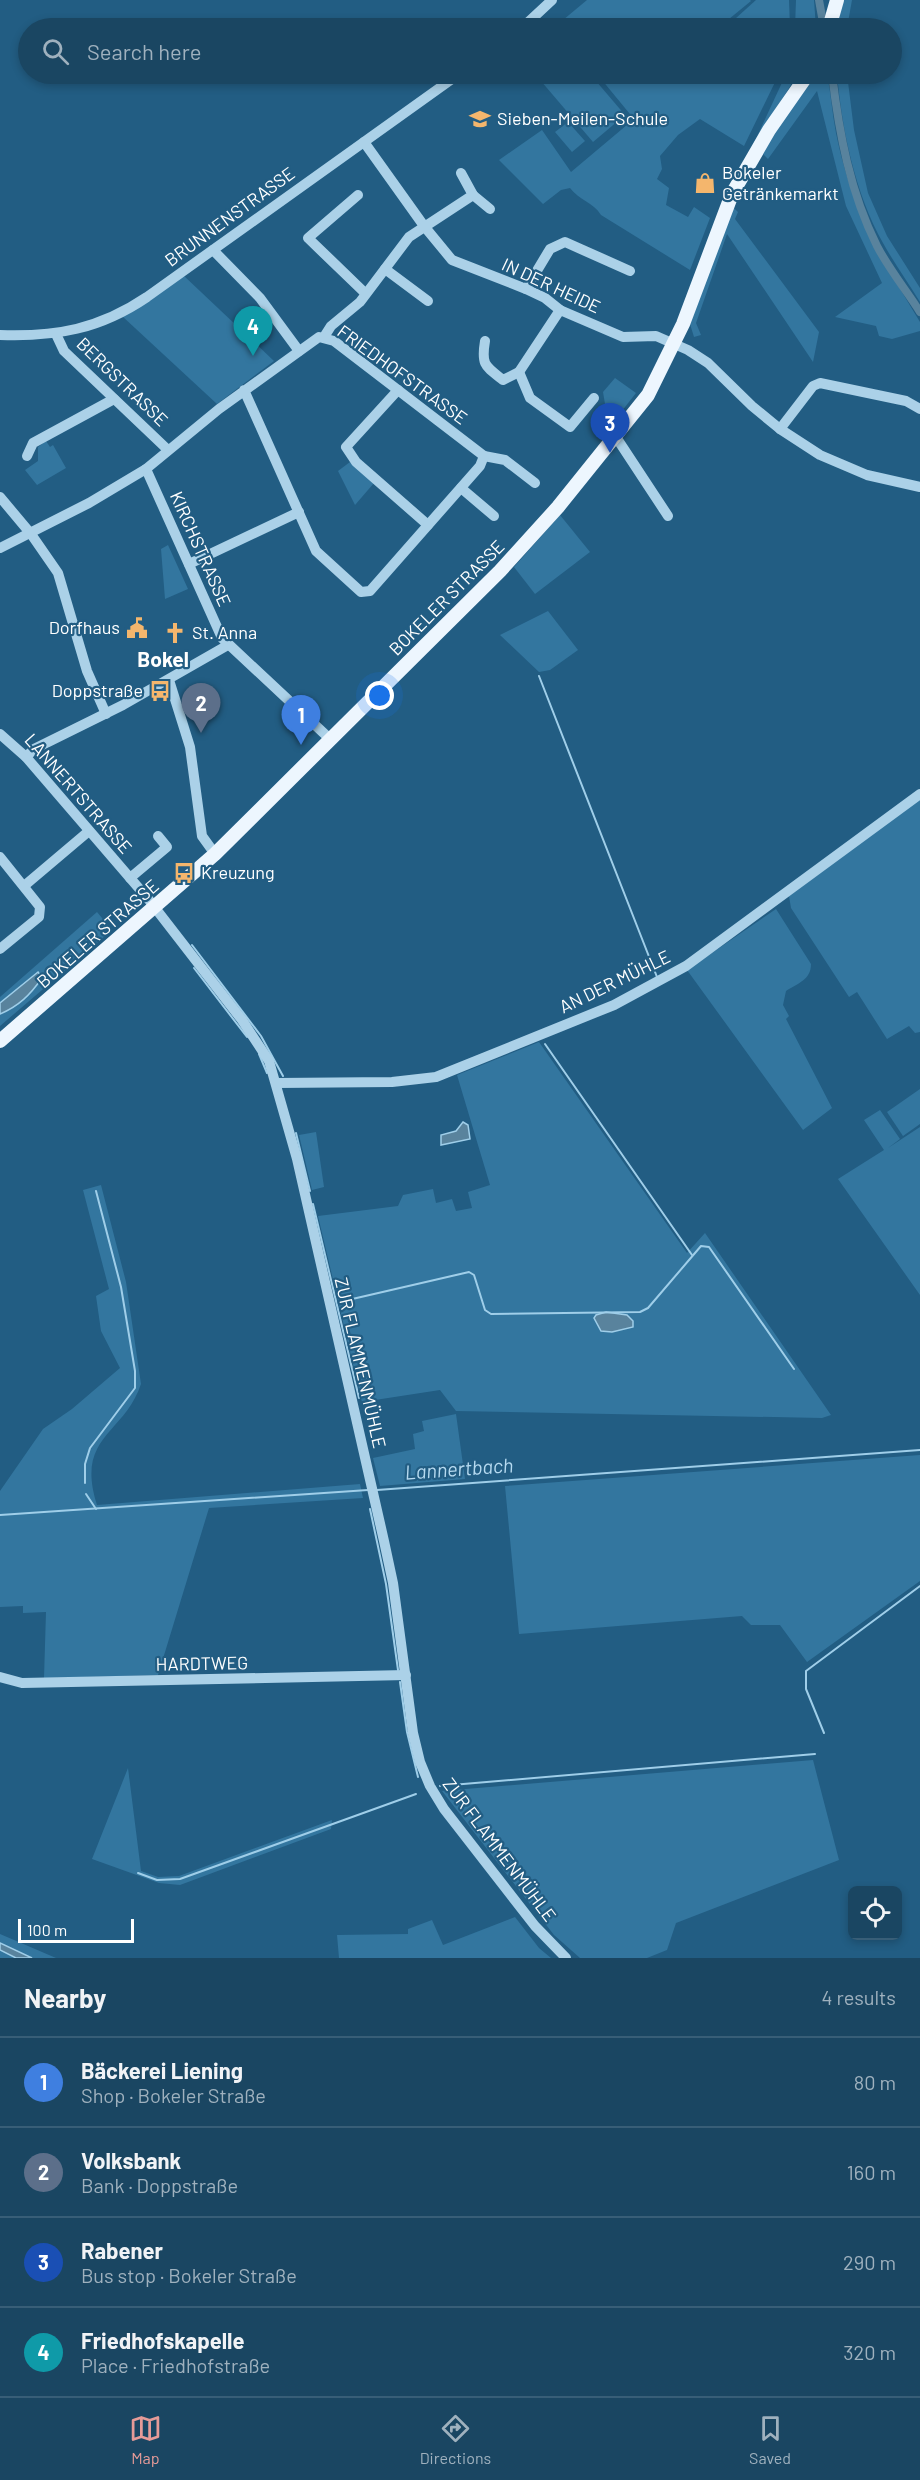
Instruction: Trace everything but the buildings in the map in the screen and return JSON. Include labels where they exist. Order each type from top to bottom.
[{"type":"main road","name":"BOKELER STRASSE","points":[[0,1041],[155,909],[215,854],[525,545],[616,437],[648,395],[674,344],[732,194],[769,130],[801,84]]},
{"type":"street","points":[[533,18],[552,0]]},
{"type":"street","name":"BRUNNENSTRASSE","points":[[0,335],[56,334],[92,326],[118,314],[142,300],[445,84]]},
{"type":"street","name":"IN DER HEIDE","points":[[364,142],[423,226],[452,260],[526,289],[545,298],[560,310],[623,337],[656,336],[674,344],[708,363],[752,406],[780,429],[820,455],[867,475],[920,487]]},
{"type":"street","points":[[461,173],[473,195],[490,209]]},
{"type":"street","points":[[358,195],[308,238],[364,293]]},
{"type":"street","points":[[324,337],[331,326],[360,302],[364,293],[410,237],[423,226],[473,195]]},
{"type":"street","points":[[526,289],[550,249],[565,242],[630,271]]},
{"type":"street","points":[[213,249],[260,298],[299,351]]},
{"type":"street","points":[[385,269],[428,301]]},
{"type":"street","points":[[485,341],[482,357],[485,366],[502,380],[519,372],[560,310]]},
{"type":"street","name":"BERGSTRASSE","points":[[56,334],[64,351],[168,450]]},
{"type":"street","name":"FRIEDHOFSTRASSE","points":[[0,548],[31,534],[146,469],[244,390],[319,337],[324,337],[398,390],[484,456],[504,460],[535,483]]},
{"type":"street","points":[[519,372],[530,398],[570,427],[594,398]]},
{"type":"street","points":[[780,429],[813,386],[820,383],[906,401],[920,409]]},
{"type":"street","points":[[244,390],[316,551],[362,592],[370,591],[480,466],[484,456]]},
{"type":"street","points":[[398,390],[346,447],[356,462],[428,525]]},
{"type":"street","points":[[27,456],[33,443],[114,399]]},
{"type":"street","points":[[616,437],[668,516]]},
{"type":"street","name":"KIRCHSTRASSE","points":[[146,469],[228,645],[330,739]]},
{"type":"street","points":[[460,488],[494,516]]},
{"type":"street","points":[[0,498],[31,534],[58,573],[87,671],[106,714]]},
{"type":"street","points":[[189,564],[299,512]]},
{"type":"street","points":[[26,757],[34,749],[106,714],[228,645]]},
{"type":"street","points":[[169,680],[190,747],[202,836],[215,854]]},
{"type":"street","name":"LANNERTSTRASSE","points":[[0,734],[26,757],[155,909]]},
{"type":"street","name":"AN DER MÜHLE","points":[[278,1083],[392,1082],[436,1077],[614,1005],[686,966],[920,794]]},
{"type":"street","points":[[24,886],[89,831]]},
{"type":"street","name":"LANNERTSTRASSE","points":[[130,878],[167,847],[158,836]]},
{"type":"street","points":[[0,857],[40,907],[41,912],[39,917],[0,949]]},
{"type":"street","name":"ZUR FLAMMENMÜHLE","points":[[155,909],[257,1040],[278,1083],[393,1583],[420,1762],[435,1795],[535,1926],[566,1958]]},
{"type":"street","name":"HARDTWEG","points":[[0,1677],[22,1683],[406,1675]]},
{"type":"shaded area","points":[[587,0],[751,1],[730,18],[565,18]]},
{"type":"shaded area","points":[[756,0],[789,0],[790,18],[736,18]]},
{"type":"shaded area","points":[[796,0],[814,0],[815,18],[795,18]]},
{"type":"shaded area","points":[[843,0],[852,0],[849,18],[838,18]]},
{"type":"shaded area","points":[[544,84],[599,84],[625,115],[593,142]]},
{"type":"shaded area","points":[[605,84],[774,84],[744,146],[700,119],[678,135],[660,156],[662,169],[657,179],[669,188],[666,205],[688,217],[694,207],[710,218],[690,270],[601,215],[570,188],[561,190],[543,204],[499,160],[542,130],[571,172],[634,119]]},
{"type":"shaded area","points":[[781,84],[792,84],[754,143]]},
{"type":"shaded area","points":[[806,84],[829,84],[836,133],[850,185],[880,254],[920,322],[920,331],[892,339],[879,336],[876,326],[835,317],[882,283],[846,206],[817,91],[768,159],[761,152]]},
{"type":"shaded area","points":[[838,84],[848,84],[854,130],[868,193],[887,236],[920,288],[920,302],[873,224],[857,182],[842,117]]},
{"type":"shaded area","points":[[568,122],[585,141],[572,152],[555,132]]},
{"type":"shaded area","points":[[733,207],[738,212],[735,219],[819,332],[813,362],[727,234],[696,323],[701,335],[694,337],[690,324]]},
{"type":"shaded area","points":[[183,275],[274,361],[217,404],[122,316]]},
{"type":"shaded area","points":[[615,378],[636,393],[618,416],[605,404],[603,392]]},
{"type":"shaded area","points":[[46,441],[50,447],[53,445],[66,468],[37,485],[25,470],[38,461],[38,447]]},
{"type":"shaded area","points":[[350,462],[374,483],[355,505],[338,471]]},
{"type":"shaded area","points":[[560,515],[590,552],[535,594],[514,567]]},
{"type":"shaded area","points":[[168,545],[188,589],[165,599],[161,549]]},
{"type":"shaded area","points":[[548,611],[578,650],[550,670],[539,672],[500,635]]},
{"type":"shaded area","points":[[920,799],[920,1032],[915,1033],[909,1026],[887,1039],[857,992],[849,997],[791,908],[789,896]]},
{"type":"shaded area","points":[[776,909],[811,964],[809,974],[786,991],[783,1005],[789,1016],[786,1019],[832,1108],[803,1130],[687,970]]},
{"type":"shaded area","points":[[97,912],[112,930],[0,1026],[0,997]]},
{"type":"shaded area","points":[[38,972],[42,978],[33,990],[18,1004],[0,1014],[0,1003]]},
{"type":"shaded area","points":[[539,1042],[687,1253],[705,1233],[831,1415],[822,1418],[456,1411],[440,1390],[362,1402],[318,1216],[398,1206],[403,1195],[433,1189],[436,1203],[452,1199],[456,1211],[472,1208],[468,1192],[490,1185],[457,1075]]},
{"type":"shaded area","points":[[920,1089],[920,1124],[903,1136],[887,1112]]},
{"type":"shaded area","points":[[880,1110],[900,1139],[888,1148],[920,1127],[920,1295],[838,1179],[884,1150],[864,1120]]},
{"type":"shaded area","points":[[463,1122],[468,1125],[470,1139],[441,1145],[441,1135],[456,1131]]},
{"type":"shaded area","points":[[316,1132],[324,1187],[312,1190],[299,1135]]},
{"type":"shaded area","points":[[101,1185],[126,1282],[141,1384],[124,1415],[97,1450],[92,1464],[92,1482],[97,1505],[360,1484],[363,1498],[209,1508],[158,1675],[44,1678],[46,1612],[23,1613],[23,1606],[0,1607],[0,1491],[43,1429],[72,1409],[120,1368],[101,1331],[96,1296],[109,1289],[83,1190]]},
{"type":"shaded area","points":[[606,1312],[627,1315],[633,1321],[633,1327],[612,1332],[601,1331],[594,1318]]},
{"type":"shaded area","points":[[456,1414],[465,1479],[380,1486],[373,1458],[415,1449],[413,1434],[424,1431],[422,1421]]},
{"type":"shaded area","points":[[920,1455],[920,1581],[807,1662],[780,1625],[751,1625],[742,1616],[519,1634],[505,1486]]},
{"type":"shaded area","points":[[813,1760],[839,1860],[676,1923],[667,1950],[647,1958],[580,1958],[554,1935],[442,1791]]},
{"type":"shaded area","points":[[128,1768],[141,1871],[158,1877],[179,1876],[332,1820],[331,1829],[180,1885],[159,1883],[92,1859]]},
{"type":"shaded area","points":[[515,1917],[539,1948],[551,1958],[339,1958],[337,1935],[408,1934],[408,1929],[432,1920],[443,1945]]},
{"type":"shaded area","points":[[0,1934],[56,1958],[0,1958]]},
{"type":"shaded area","points":[[0,1943],[32,1958],[16,1958],[0,1950]]},
{"type":"waterway","points":[[819,0],[822,18]]},
{"type":"waterway","points":[[833,84],[842,140],[860,205],[882,255],[920,312]]},
{"type":"waterway","points":[[539,676],[657,977]]},
{"type":"waterway","points":[[192,945],[261,1036],[283,1076]]},
{"type":"waterway","points":[[194,968],[247,1037]]},
{"type":"waterway","points":[[545,1044],[692,1255]]},
{"type":"waterway","points":[[259,1054],[267,1073]]},
{"type":"waterway","points":[[296,1133],[310,1191]]},
{"type":"waterway","points":[[85,1483],[85,1464],[90,1448],[135,1388],[135,1371],[121,1287],[96,1191]]},
{"type":"waterway","points":[[313,1204],[359,1398]]},
{"type":"waterway","points":[[348,1300],[469,1272],[474,1275],[485,1310],[491,1314],[640,1312],[648,1308],[701,1246],[709,1247],[794,1369]]},
{"type":"waterway","name":"Lannertbach","points":[[377,1490],[920,1450]]},
{"type":"waterway","name":"Lannertbach","points":[[0,1515],[368,1490]]},
{"type":"waterway","points":[[86,1494],[96,1509]]},
{"type":"waterway","points":[[370,1509],[386,1584],[398,1670]]},
{"type":"waterway","points":[[824,1733],[806,1689],[806,1671],[920,1586]]},
{"type":"waterway","points":[[400,1682],[407,1732],[418,1777]]},
{"type":"waterway","points":[[440,1786],[815,1754]]},
{"type":"waterway","points":[[138,1873],[157,1880],[180,1879],[416,1794]]},
{"type":"place","name":"Sieben-Meilen-Schule","points":[[480,119]]},
{"type":"place","name":"Bokeler Getränkemarkt","points":[[705,183]]},
{"type":"place","name":"Friedhofskapelle","points":[[253,356]]},
{"type":"place","name":"Rabener","points":[[610,453]]},
{"type":"place","name":"Dorfhaus","points":[[137,628]]},
{"type":"place","name":"St. Anna","points":[[175,633]]},
{"type":"place","name":"Doppstraße","points":[[160,691]]},
{"type":"place","name":"Volksbank","points":[[201,733]]},
{"type":"place","name":"Bäckerei Liening","points":[[301,745]]},
{"type":"place","name":"Kreuzung","points":[[184,873]]},
{"type":"district","name":"Bokel","points":[[163,660]]}]
